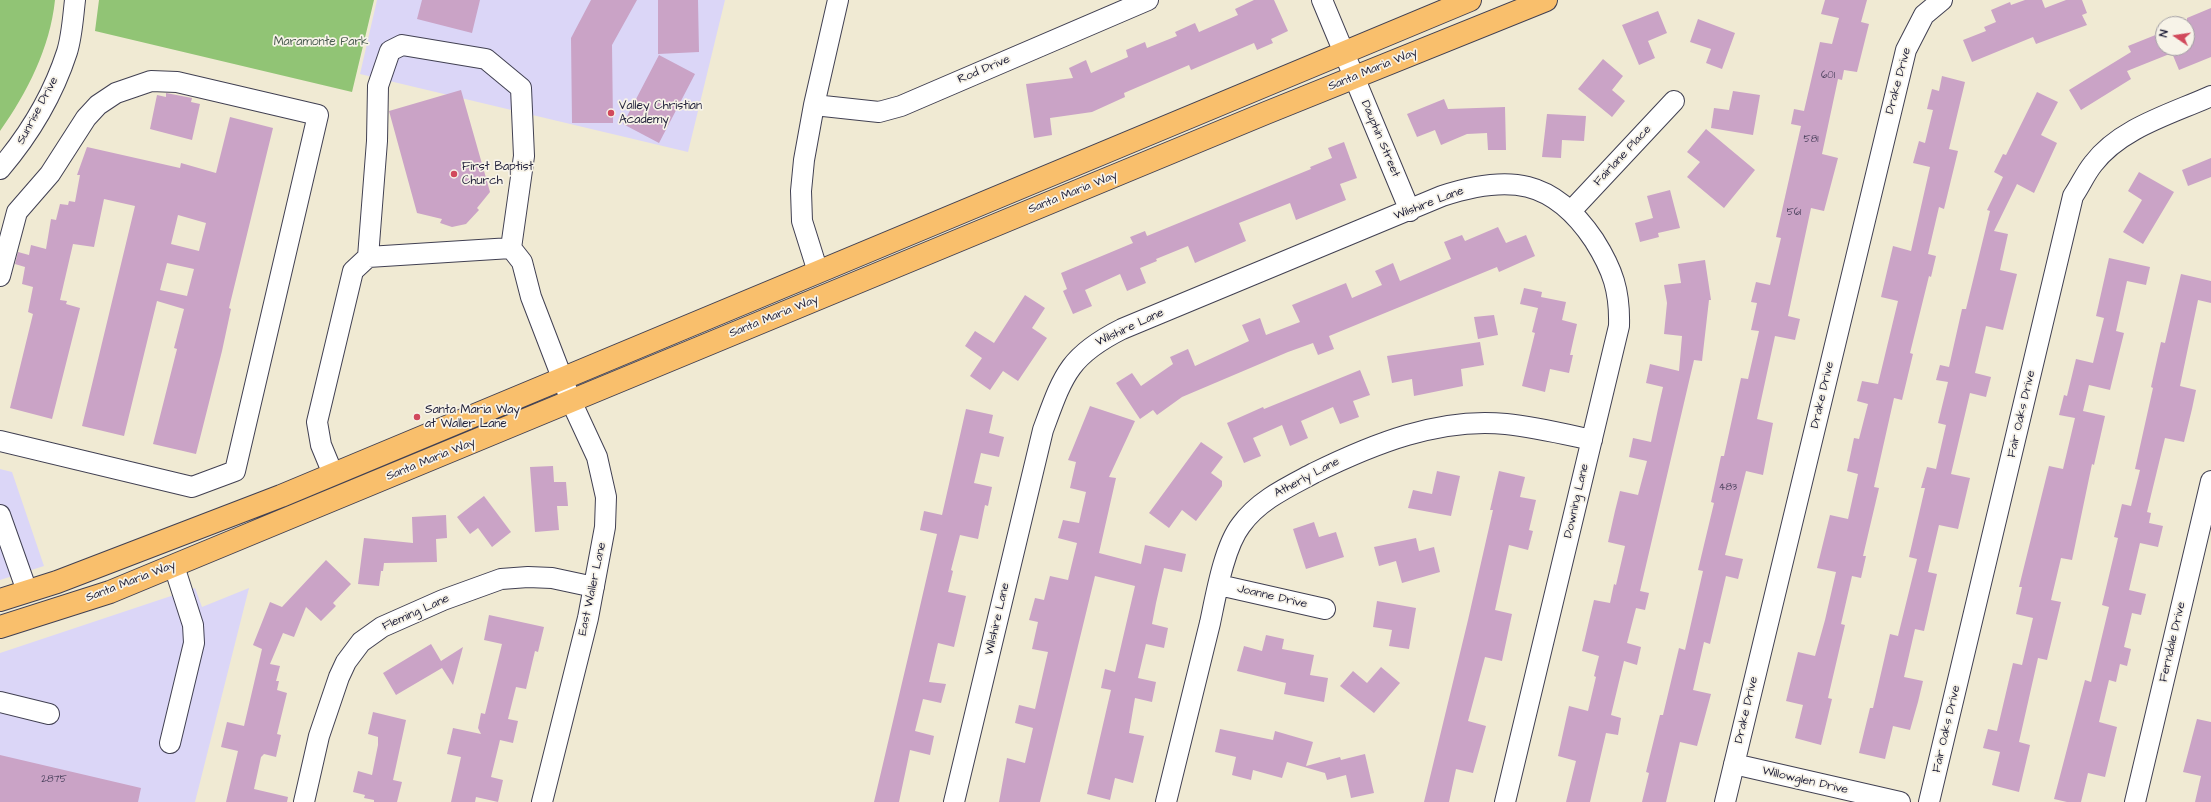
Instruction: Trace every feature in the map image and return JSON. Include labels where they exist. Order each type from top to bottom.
[{"type":"main road","name":"Santa Maria Way","points":[[0,600],[173,539],[333,474],[1470,0]]},
{"type":"main road","name":"Santa Maria Way","points":[[0,627],[110,592],[1546,0]]},
{"type":"street","name":"Sunrise Drive","points":[[0,169],[24,141],[51,92],[67,51],[76,0]]},
{"type":"street","points":[[818,272],[802,221],[801,191],[804,160],[814,105],[838,0]]},
{"type":"street","name":"Rod Drive","points":[[814,105],[879,112],[901,106],[1148,0]]},
{"type":"street","name":"Dauphin Street","points":[[1322,0],[1410,211]]},
{"type":"street","name":"Drake Drive","points":[[1725,802],[1906,50],[1924,15],[1942,0]]},
{"type":"street","points":[[333,474],[322,445],[317,422],[352,271],[368,257],[511,248],[524,156],[521,88],[486,59],[402,44],[390,50],[378,86],[377,141],[368,257]]},
{"type":"street","points":[[0,276],[3,251],[16,212],[50,174],[86,118],[109,98],[128,88],[151,82],[178,82],[318,115],[235,471],[192,486],[0,441]]},
{"type":"street","name":"Fair Oaks Drive","points":[[1929,802],[2073,196],[2093,164],[2113,144],[2136,130],[2211,96]]},
{"type":"street","name":"Fairlane Place","points":[[1571,211],[1674,101]]},
{"type":"street","name":"Wilshire Lane","points":[[954,802],[1043,430],[1060,383],[1076,359],[1097,342],[1122,329],[1462,189],[1497,184],[1521,185],[1547,193],[1571,211]]},
{"type":"street","name":"Downing Lane","points":[[1505,802],[1619,326],[1620,300],[1612,276],[1602,253],[1580,219],[1571,211]]},
{"type":"street","name":"East Waller Lane","points":[[511,248],[522,262],[531,297],[571,401],[597,457],[606,498],[605,527],[594,587],[542,802]]},
{"type":"street","name":"Atherly Lane","points":[[1173,801],[1219,585],[1232,540],[1241,524],[1258,507],[1280,491],[1354,453],[1421,431],[1464,424],[1505,424],[1592,440]]},
{"type":"street","name":"Ferndale Drive","points":[[2135,802],[2211,481]]},
{"type":"street","points":[[0,515],[27,591]]},
{"type":"street","points":[[170,743],[194,643],[193,625],[174,566]]},
{"type":"street","name":"Fleming Lane","points":[[304,802],[319,736],[339,677],[346,662],[367,638],[382,627],[442,600],[501,579],[528,577],[552,578],[594,587]]},
{"type":"street","name":"Joanne Drive","points":[[1219,585],[1325,609]]},
{"type":"street","points":[[0,702],[49,714]]},
{"type":"street","name":"Willowglen Drive","points":[[1734,764],[1900,802]]},
{"type":"shaded area","name":"Valley Christian Academy","points":[[377,0],[725,0],[688,152],[360,74]]},
{"type":"shaded area","points":[[0,469],[12,472],[44,566],[0,580]]},
{"type":"shaded area","points":[[195,588],[202,607],[249,588],[195,802],[0,802],[0,653]]},
{"type":"green space","points":[[0,0],[55,0],[43,53],[28,86],[0,131]]},
{"type":"green space","name":"Maramonte Park","points":[[99,0],[374,0],[352,92],[95,31]]},
{"type":"building","points":[[422,0],[480,0],[472,33],[417,19]]},
{"type":"building","points":[[591,0],[637,0],[612,45],[613,123],[572,123],[571,38]]},
{"type":"building","points":[[658,0],[698,0],[699,52],[658,54]]},
{"type":"building","points":[[1254,0],[1274,0],[1288,31],[1271,39],[1273,43],[1257,50],[1254,43],[1191,70],[1189,65],[1124,93],[1125,97],[1092,112],[1050,118],[1052,135],[1034,138],[1026,84],[1073,78],[1069,68],[1086,60],[1091,73],[1128,57],[1126,50],[1145,42],[1147,48],[1177,36],[1175,32],[1195,23],[1199,32],[1238,15],[1235,9]]},
{"type":"building","points":[[1825,0],[1867,0],[1861,22],[1869,24],[1857,72],[1844,70],[1842,80],[1838,79],[1822,154],[1838,158],[1824,211],[1811,208],[1788,316],[1800,319],[1795,340],[1775,336],[1757,419],[1773,423],[1763,475],[1746,471],[1725,555],[1743,559],[1738,579],[1726,576],[1710,644],[1704,642],[1693,690],[1711,694],[1697,746],[1680,742],[1666,802],[1642,802],[1649,773],[1646,772],[1660,715],[1663,715],[1679,648],[1685,650],[1703,571],[1698,570],[1714,503],[1711,502],[1721,456],[1724,456],[1741,378],[1748,379],[1759,331],[1751,330],[1757,303],[1751,302],[1756,282],[1770,285],[1781,238],[1776,237],[1801,126],[1791,124],[1794,109],[1804,111],[1820,42],[1832,44],[1839,18],[1821,14]]},
{"type":"building","points":[[2025,0],[2042,0],[2045,8],[2066,0],[2082,0],[2087,13],[2082,15],[2087,25],[2036,44],[2033,37],[1972,62],[1963,40],[1986,31],[1984,27],[1996,22],[1991,10],[2010,2],[2011,5]]},
{"type":"building","points":[[2211,8],[2211,57],[2179,70],[2173,56],[2195,56],[2195,16],[2192,16]]},
{"type":"building","points":[[1658,11],[1667,33],[1648,41],[1655,58],[1639,65],[1622,25]]},
{"type":"building","points":[[1698,19],[1735,33],[1722,69],[1706,63],[1711,49],[1690,42]]},
{"type":"building","points":[[2155,35],[2155,56],[2164,56],[2127,71],[2131,79],[2081,110],[2069,90],[2131,52],[2128,46]]},
{"type":"building","points":[[659,55],[695,74],[659,143],[623,124]]},
{"type":"building","points":[[1603,59],[1623,76],[1612,90],[1625,101],[1612,117],[1578,89]]},
{"type":"building","points":[[1942,76],[1965,82],[1949,149],[1958,151],[1944,209],[1939,207],[1928,254],[1936,256],[1931,277],[1929,276],[1910,353],[1913,354],[1902,400],[1894,398],[1874,487],[1879,488],[1863,556],[1866,556],[1861,578],[1852,576],[1841,624],[1845,625],[1828,698],[1832,699],[1821,745],[1795,738],[1803,705],[1786,701],[1798,652],[1815,656],[1825,620],[1836,572],[1817,568],[1830,515],[1848,519],[1858,474],[1847,471],[1854,438],[1859,439],[1868,404],[1857,401],[1862,381],[1878,384],[1898,301],[1881,297],[1893,246],[1911,251],[1930,167],[1913,163],[1919,141],[1925,143],[1933,110],[1927,109],[1932,89],[1939,91]]},
{"type":"building","points":[[461,90],[490,192],[477,208],[479,210],[466,224],[452,227],[440,223],[442,219],[417,213],[389,111]]},
{"type":"building","points":[[1733,91],[1760,95],[1753,135],[1711,128],[1714,108],[1729,110]]},
{"type":"building","points":[[2037,92],[2058,102],[2041,135],[2057,143],[2034,193],[2017,184],[1994,231],[2008,234],[2000,270],[2017,274],[2003,330],[1986,326],[1975,373],[1991,377],[1986,397],[1970,393],[1951,474],[1970,478],[1958,529],[1939,525],[1928,572],[1937,574],[1924,631],[1915,629],[1904,677],[1923,681],[1918,702],[1910,730],[1893,726],[1885,759],[1859,753],[1870,708],[1873,708],[1890,634],[1898,636],[1917,559],[1909,557],[1925,488],[1921,488],[1927,467],[1936,469],[1946,425],[1938,423],[1948,382],[1936,380],[1940,365],[1949,367],[1962,309],[1966,309],[1990,211],[1987,210],[2003,177],[1994,172],[2003,154],[2006,155]]},
{"type":"building","points":[[166,93],[192,98],[191,102],[200,104],[192,140],[150,129],[157,95],[166,97]]},
{"type":"building","points":[[1444,99],[1448,109],[1505,107],[1506,150],[1488,150],[1487,133],[1467,134],[1441,145],[1435,130],[1417,137],[1407,114]]},
{"type":"building","points":[[1547,114],[1586,116],[1584,141],[1562,140],[1561,158],[1542,157]]},
{"type":"building","points":[[230,117],[273,128],[229,308],[231,309],[222,351],[196,454],[153,444],[177,349],[174,348],[184,309],[157,301],[124,436],[82,426],[135,206],[104,199],[94,247],[73,244],[60,300],[67,301],[66,304],[80,308],[52,419],[10,408],[33,314],[28,312],[33,287],[22,284],[25,267],[15,264],[18,252],[29,255],[31,245],[46,249],[51,219],[56,220],[60,204],[68,205],[69,201],[75,202],[80,175],[77,175],[87,147],[180,168],[181,163],[216,173]],"holes":[[[178,215],[206,223],[199,251],[171,244]],[[167,263],[194,269],[187,296],[160,290]]]},
{"type":"building","points":[[1706,129],[1755,170],[1724,208],[1687,177],[1700,162],[1687,152]]},
{"type":"building","points":[[1344,142],[1357,178],[1340,184],[1346,200],[1296,220],[1290,203],[1239,223],[1246,241],[1195,263],[1188,246],[1156,259],[1157,261],[1140,268],[1146,283],[1127,291],[1120,274],[1085,290],[1092,306],[1073,314],[1063,291],[1067,289],[1061,273],[1133,243],[1130,237],[1145,231],[1147,236],[1311,169],[1310,167],[1332,158],[1328,148]]},
{"type":"building","points":[[2211,158],[2211,177],[2188,186],[2182,170]]},
{"type":"building","points":[[2139,172],[2174,192],[2143,244],[2123,232],[2142,200],[2128,191]]},
{"type":"building","points":[[1670,190],[1680,228],[1658,233],[1659,237],[1640,242],[1635,223],[1653,218],[1647,196]]},
{"type":"building","points":[[1498,227],[1506,243],[1526,235],[1535,256],[1499,272],[1497,267],[1329,336],[1334,349],[1318,355],[1313,343],[1288,352],[1182,397],[1157,415],[1153,410],[1140,419],[1116,383],[1132,373],[1141,386],[1173,364],[1170,357],[1188,349],[1195,366],[1249,341],[1242,325],[1260,318],[1266,335],[1300,322],[1292,305],[1346,283],[1352,298],[1382,285],[1375,271],[1393,263],[1400,281],[1451,259],[1444,242],[1462,235],[1465,241]]},
{"type":"building","points":[[2109,258],[2150,267],[2146,285],[2127,281],[2116,331],[2124,333],[2110,390],[2089,385],[2083,411],[2105,416],[2094,465],[2092,464],[2072,560],[2061,558],[2051,600],[2061,602],[2047,660],[2038,658],[2019,742],[2030,745],[2019,792],[1992,785],[2000,752],[1983,748],[1988,729],[1997,731],[2013,663],[2022,665],[2033,618],[2016,614],[2022,587],[2019,587],[2049,466],[2063,469],[2075,418],[2059,415],[2064,395],[2067,396],[2076,359],[2093,363],[2104,318],[2096,316]]},
{"type":"building","points":[[1705,260],[1711,300],[1709,300],[1702,361],[1694,360],[1640,591],[1649,593],[1645,610],[1636,608],[1627,643],[1641,647],[1637,665],[1624,661],[1611,715],[1621,718],[1618,735],[1606,733],[1590,802],[1566,802],[1576,761],[1558,756],[1569,706],[1588,711],[1599,656],[1582,651],[1594,600],[1610,603],[1614,584],[1616,585],[1625,546],[1608,542],[1620,491],[1638,495],[1647,461],[1629,457],[1633,438],[1651,442],[1663,387],[1646,383],[1650,364],[1679,371],[1682,336],[1664,334],[1667,303],[1664,285],[1681,283],[1678,264]]},
{"type":"building","points":[[2181,274],[2211,281],[2211,303],[2198,300],[2180,386],[2196,390],[2192,409],[2184,442],[2165,438],[2147,512],[2151,513],[2149,523],[2163,526],[2158,547],[2140,543],[2129,590],[2146,594],[2141,615],[2132,613],[2124,647],[2131,649],[2127,666],[2120,664],[2116,682],[2109,680],[2099,722],[2117,727],[2105,777],[2088,773],[2081,802],[2067,802],[2054,799],[2085,680],[2091,682],[2109,607],[2102,605],[2118,538],[2114,537],[2122,504],[2131,506],[2140,470],[2135,469],[2153,388],[2151,387],[2161,342],[2165,343]]},
{"type":"building","points":[[1524,288],[1542,292],[1541,297],[1566,302],[1562,320],[1577,324],[1570,355],[1573,355],[1569,373],[1550,369],[1545,392],[1522,386],[1535,333],[1532,332],[1538,308],[1520,304]]},
{"type":"building","points":[[1025,295],[1045,308],[1032,328],[1047,338],[1018,381],[1003,371],[990,390],[970,376],[982,358],[965,346],[975,331],[994,343]]},
{"type":"building","points":[[1494,315],[1498,335],[1478,339],[1474,317]]},
{"type":"building","points":[[1480,342],[1484,365],[1461,369],[1463,386],[1414,396],[1412,379],[1392,383],[1387,356]]},
{"type":"building","points":[[1360,370],[1370,395],[1353,401],[1359,417],[1340,424],[1333,407],[1301,421],[1308,438],[1290,446],[1282,425],[1253,438],[1261,456],[1244,463],[1227,423],[1263,407],[1264,409]]},
{"type":"building","points":[[1090,406],[1135,421],[1109,477],[1116,478],[1099,553],[1141,564],[1145,545],[1186,554],[1182,572],[1164,568],[1152,624],[1168,628],[1164,648],[1146,644],[1138,678],[1156,682],[1152,702],[1135,698],[1129,733],[1144,736],[1133,783],[1115,778],[1110,800],[1087,794],[1111,690],[1101,688],[1105,669],[1115,672],[1135,586],[1095,576],[1040,802],[999,802],[1007,758],[1025,763],[1033,728],[1015,723],[1019,705],[1035,709],[1048,652],[1032,649],[1038,622],[1029,620],[1035,598],[1044,600],[1050,576],[1068,580],[1077,543],[1058,538],[1063,520],[1079,523],[1086,492],[1070,488],[1076,462],[1068,460]]},
{"type":"building","points":[[966,409],[993,415],[989,433],[1004,437],[999,457],[981,453],[974,483],[992,487],[988,506],[985,505],[978,539],[960,535],[951,570],[953,571],[948,592],[966,596],[954,647],[938,643],[929,682],[946,684],[941,703],[923,699],[915,731],[934,736],[930,755],[910,750],[899,802],[874,802],[937,534],[920,530],[924,511],[942,515]]},
{"type":"building","points":[[1201,442],[1223,457],[1211,473],[1222,481],[1222,486],[1196,521],[1182,510],[1169,528],[1149,513]]},
{"type":"building","points":[[553,466],[554,482],[566,482],[568,506],[557,506],[559,530],[535,532],[530,467]]},
{"type":"building","points":[[1437,471],[1460,476],[1451,516],[1408,508],[1413,490],[1432,494]]},
{"type":"building","points":[[1499,471],[1525,477],[1520,497],[1536,500],[1529,530],[1533,531],[1528,550],[1509,545],[1495,610],[1512,614],[1502,661],[1485,657],[1468,721],[1486,726],[1473,773],[1456,769],[1449,802],[1424,802],[1493,510],[1490,510]]},
{"type":"building","points":[[484,496],[511,532],[492,547],[478,528],[470,534],[457,517]]},
{"type":"building","points":[[446,515],[447,538],[436,539],[437,562],[384,563],[383,571],[381,571],[379,586],[358,584],[364,538],[413,543],[412,517]]},
{"type":"building","points":[[1314,522],[1319,537],[1336,532],[1344,557],[1306,569],[1293,529]]},
{"type":"building","points":[[1416,538],[1419,551],[1434,547],[1440,572],[1402,583],[1396,561],[1379,566],[1374,547]]},
{"type":"building","points":[[326,560],[351,584],[333,603],[336,606],[321,621],[306,607],[294,637],[283,633],[270,664],[280,666],[276,681],[279,681],[277,690],[287,693],[277,734],[281,735],[276,757],[264,754],[261,757],[254,789],[288,797],[287,802],[226,802],[238,751],[221,747],[227,722],[244,726],[262,649],[253,645],[270,602],[282,607]]},
{"type":"building","points":[[1377,601],[1416,608],[1409,649],[1389,646],[1392,630],[1373,627]]},
{"type":"building","points":[[489,615],[544,627],[538,652],[535,651],[526,689],[516,687],[508,719],[518,721],[513,743],[500,740],[491,777],[503,780],[498,802],[476,797],[475,802],[451,802],[461,757],[447,754],[453,728],[481,734],[478,728],[481,713],[485,714],[502,644],[484,640]]},
{"type":"building","points":[[1266,635],[1284,639],[1282,649],[1314,655],[1310,675],[1328,678],[1324,702],[1284,694],[1286,683],[1237,671],[1244,646],[1262,651]]},
{"type":"building","points":[[431,644],[441,661],[463,647],[453,685],[442,668],[396,695],[383,673]]},
{"type":"building","points":[[1381,667],[1400,683],[1374,713],[1340,686],[1353,671],[1367,683]]},
{"type":"building","points":[[373,712],[406,720],[393,780],[402,782],[397,802],[374,802],[374,800],[364,798],[365,795],[353,792],[358,771],[372,775],[378,745],[378,737],[368,734]]},
{"type":"building","points":[[2197,719],[2211,722],[2211,802],[2195,802],[2201,776],[2183,772]]},
{"type":"building","points":[[1220,729],[1273,740],[1275,731],[1313,742],[1306,766],[1340,757],[1341,760],[1365,754],[1374,793],[1351,798],[1346,775],[1327,780],[1325,773],[1287,762],[1282,778],[1253,770],[1251,780],[1232,775],[1236,757],[1215,752]]},
{"type":"building","points":[[0,755],[141,788],[138,802],[0,802]]},
{"type":"place","name":"Valley Christian Academy","points":[[611,113]]},
{"type":"place","name":"First Baptist Church","points":[[454,174]]},
{"type":"place","name":"Santa Maria Way at Waller Lane","points":[[417,417]]}]
